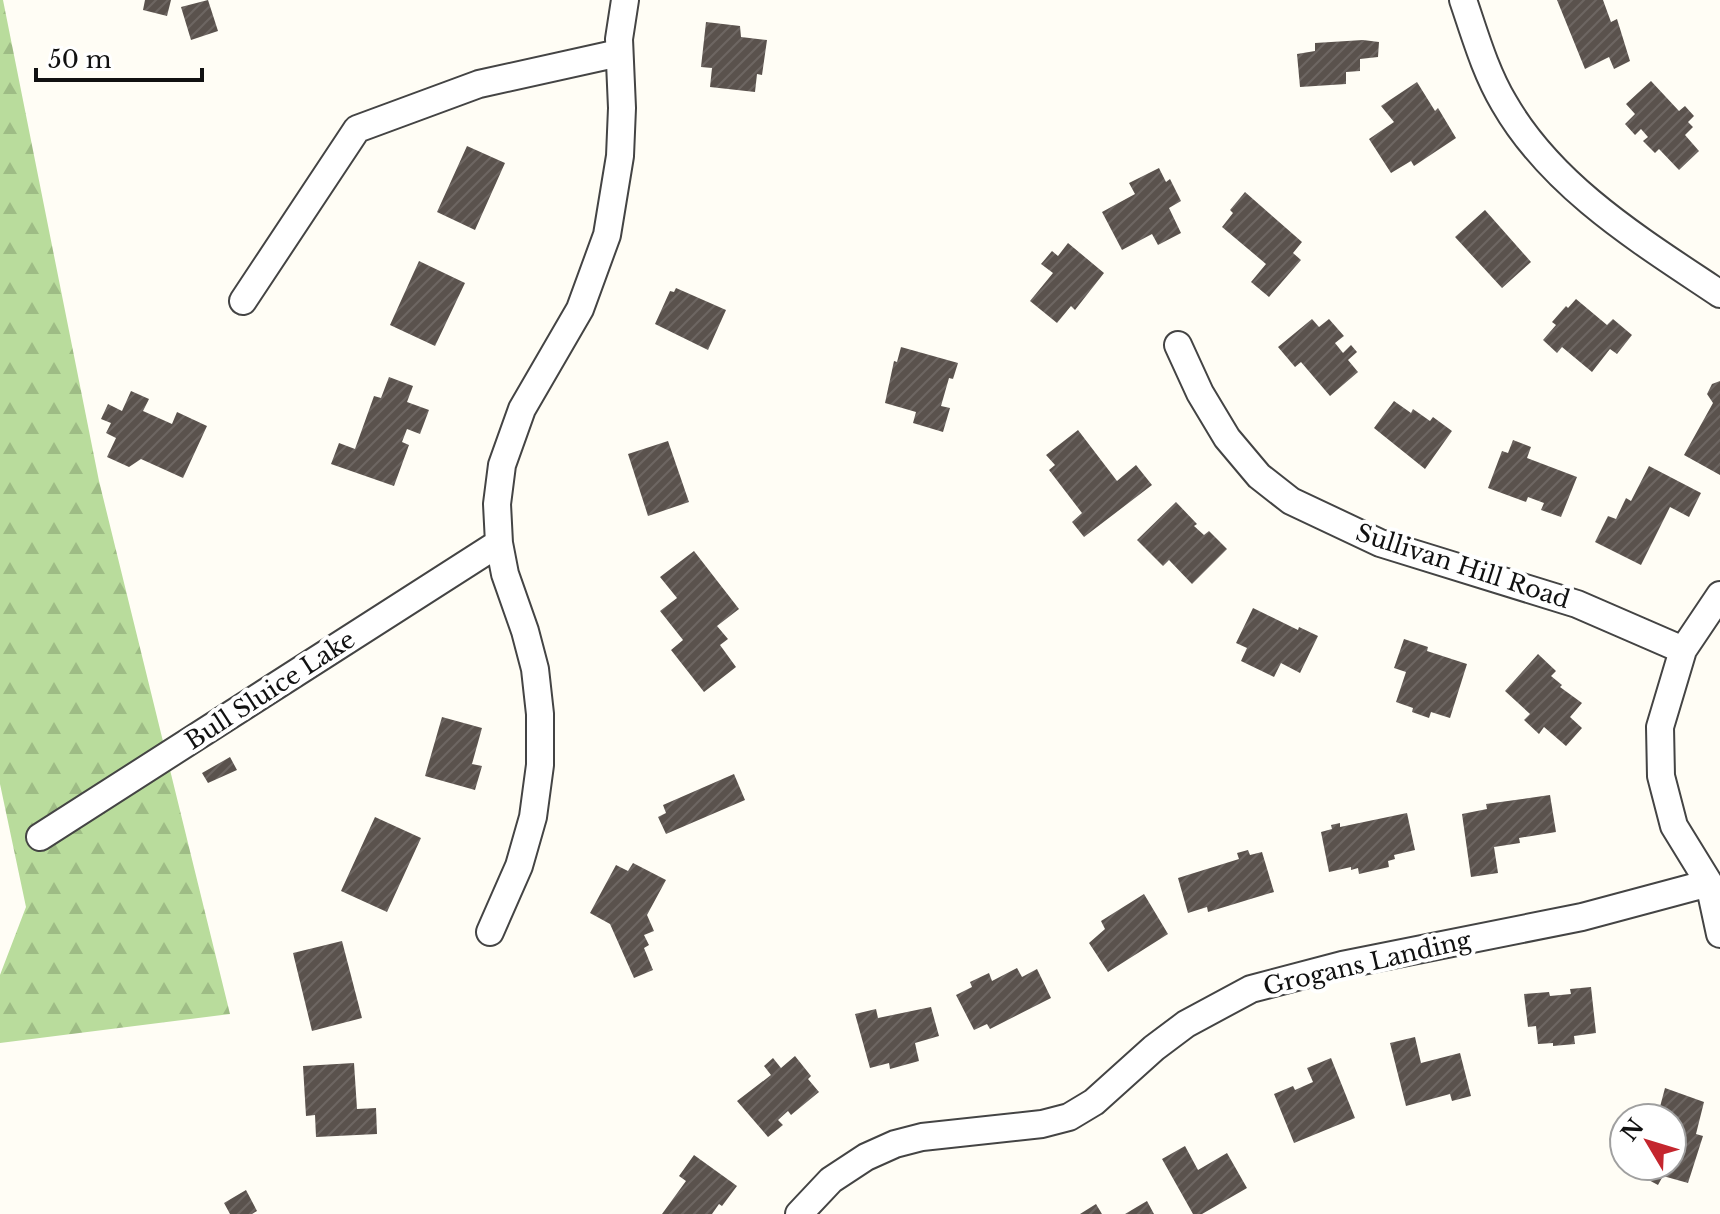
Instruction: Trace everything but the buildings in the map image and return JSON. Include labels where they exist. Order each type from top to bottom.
[{"type":"street","points":[[490,932],[519,866],[533,817],[540,765],[540,714],[535,669],[505,574],[499,543],[497,504],[502,465],[522,409],[580,309],[607,235],[620,156],[622,108],[619,39],[625,0]]},
{"type":"street","points":[[1463,0],[1488,70],[1504,104],[1526,135],[1568,182],[1616,224],[1720,294]]},
{"type":"street","points":[[243,301],[357,129],[479,84],[619,53]]},
{"type":"street","name":"Sullivan Hill Road","points":[[1178,345],[1200,393],[1227,438],[1259,476],[1291,501],[1380,543],[1577,604],[1683,650]]},
{"type":"street","name":"Bull Sluice Lake","points":[[40,837],[499,543]]},
{"type":"street","points":[[1720,595],[1683,650],[1660,727],[1661,776],[1674,826],[1709,883],[1720,934]]},
{"type":"street","name":"Grogans Landing","points":[[799,1214],[831,1180],[866,1157],[895,1144],[922,1137],[1042,1124],[1069,1117],[1094,1102],[1186,1024],[1251,989],[1342,965],[1582,917],[1709,883]]},
{"type":"green space","points":[[0,0],[3,0],[99,481],[230,1014],[0,1043],[0,975],[26,907],[0,784]]}]
